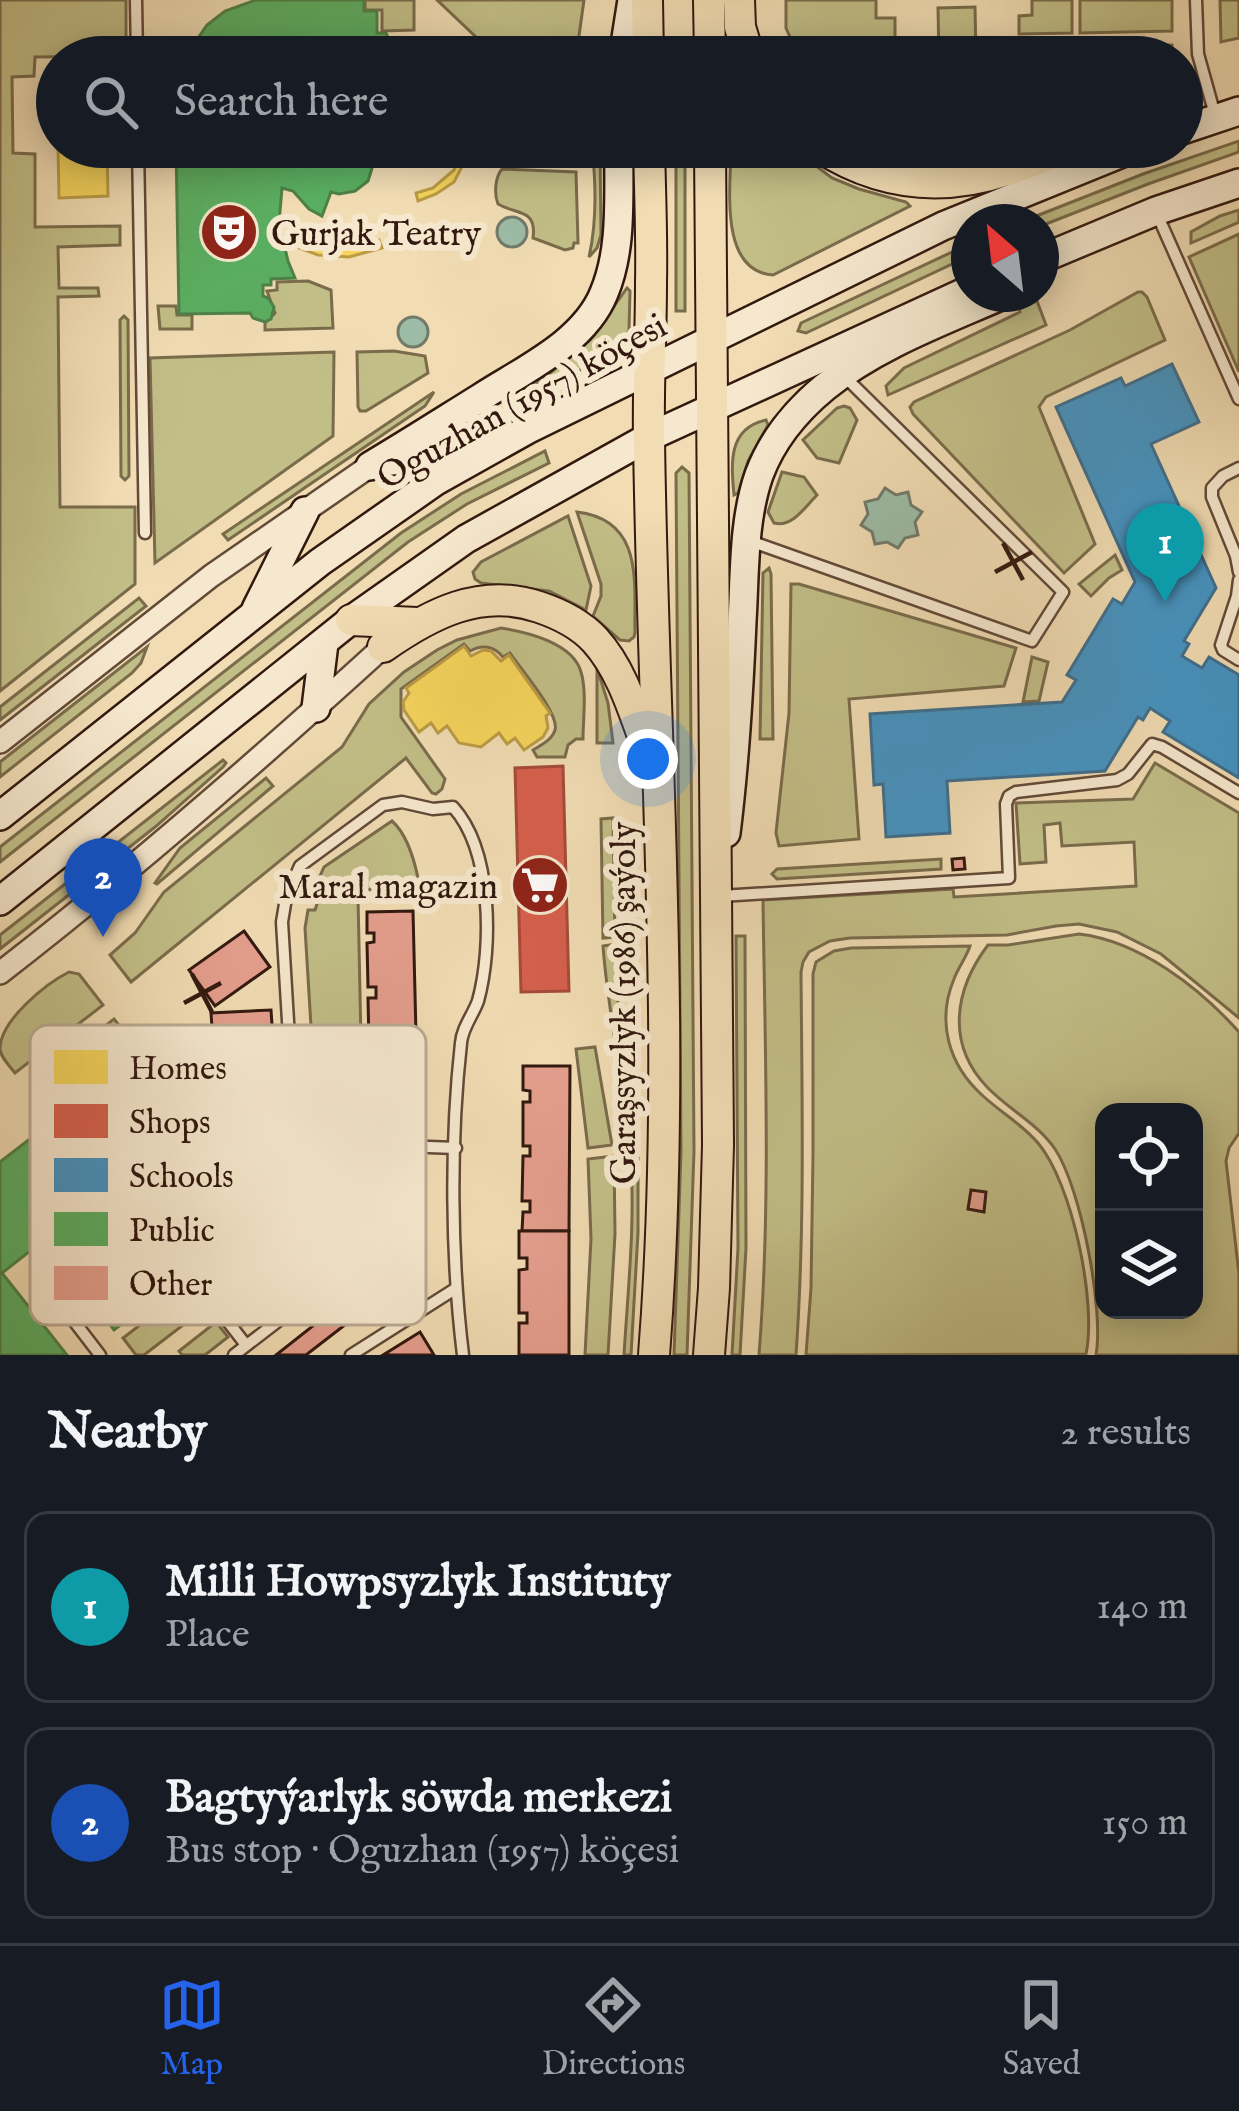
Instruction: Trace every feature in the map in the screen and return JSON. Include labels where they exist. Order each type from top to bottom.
[{"type":"main road","points":[[626,36],[632,0]]},
{"type":"main road","points":[[646,0],[647,36]]},
{"type":"main road","points":[[709,0],[710,36]]},
{"type":"main road","points":[[739,0],[743,36]]},
{"type":"main road","points":[[370,466],[542,359],[589,319],[603,297],[617,243],[619,168]]},
{"type":"main road","name":"Garaşsyzlyk (1986) şaýoly","points":[[649,168],[649,437],[661,784],[663,1147],[655,1355]]},
{"type":"main road","points":[[709,1355],[718,1145],[710,168]]},
{"type":"main road","points":[[857,168],[931,184],[1015,168]]},
{"type":"main road","name":"Oguzhan (1957) köçesi","points":[[0,816],[252,615],[436,482],[527,430],[711,338],[943,226],[1085,168]]},
{"type":"main road","points":[[1059,251],[1239,182]]},
{"type":"main road","points":[[1059,270],[1156,211]]},
{"type":"main road","points":[[0,901],[351,620],[466,539],[649,437],[951,298]]},
{"type":"main road","points":[[717,896],[735,763],[746,539],[760,472],[781,433],[842,374],[964,312]]},
{"type":"main road","points":[[370,466],[527,430]]},
{"type":"main road","points":[[252,615],[305,511]]},
{"type":"main road","points":[[382,646],[446,610],[488,599],[529,604],[568,619],[596,641],[615,671],[661,784]]},
{"type":"main road","points":[[351,620],[417,623]]},
{"type":"main road","points":[[316,708],[324,643]]},
{"type":"street","points":[[0,742],[212,576],[370,466]]},
{"type":"street","points":[[0,974],[188,821],[382,646]]},
{"type":"lane","points":[[136,0],[137,36]]},
{"type":"lane","points":[[1196,0],[1197,36]]},
{"type":"lane","points":[[1203,64],[1228,115]]},
{"type":"lane","points":[[138,168],[145,532]]},
{"type":"lane","points":[[1156,211],[1239,399]]},
{"type":"lane","points":[[746,539],[1032,641],[1063,592],[842,374]]},
{"type":"lane","points":[[1239,468],[1212,488],[1239,576],[1221,645],[1239,660]]},
{"type":"lane","points":[[717,896],[1010,878],[1009,796],[1117,780],[1128,774],[1152,744],[1239,793]]},
{"type":"lane","points":[[288,1025],[282,922],[300,866],[383,805],[452,807],[465,821],[481,861],[485,925],[483,975],[476,1006],[461,1036],[455,1289],[463,1355]]},
{"type":"lane","points":[[426,1147],[456,1148]]},
{"type":"lane","points":[[426,1307],[455,1289]]},
{"type":"lane","points":[[77,1325],[100,1355]]},
{"type":"lane","points":[[230,1325],[246,1345]]},
{"type":"lane","points":[[234,1355],[272,1325]]},
{"type":"lane","points":[[351,1355],[398,1325]]},
{"type":"shaded area","points":[[0,0],[126,0],[126,36],[36,36],[34,76],[12,77],[13,153],[35,154],[35,227],[120,226],[120,245],[58,247],[59,288],[98,288],[99,296],[58,297],[60,507],[135,507],[135,584],[0,691]]},
{"type":"shaded area","points":[[365,0],[414,0],[414,30],[382,31],[382,10],[365,10]]},
{"type":"shaded area","points":[[437,0],[584,0],[579,36],[475,36]]},
{"type":"shaded area","points":[[786,0],[876,0],[876,18],[895,18],[895,36],[790,36]]},
{"type":"shaded area","points":[[1032,0],[1072,0],[1072,33],[1019,34],[1019,16],[1032,15]]},
{"type":"shaded area","points":[[1080,0],[1172,0],[1172,31],[1080,33]]},
{"type":"shaded area","points":[[1220,0],[1239,0],[1239,38],[1221,42]]},
{"type":"shaded area","points":[[975,7],[976,36],[939,36],[938,8]]},
{"type":"shaded area","points":[[1239,141],[1239,152],[1203,165],[1203,153]]},
{"type":"shaded area","points":[[593,168],[600,168],[601,235],[589,257],[593,230]]},
{"type":"shaded area","points":[[676,168],[685,168],[685,311],[676,311]]},
{"type":"shaded area","points":[[731,168],[819,168],[832,178],[910,206],[773,275],[755,270],[743,259],[731,224]]},
{"type":"shaded area","points":[[1160,168],[1194,168],[1059,219],[1059,207]]},
{"type":"shaded area","points":[[502,169],[576,172],[578,243],[573,248],[565,250],[533,238],[528,217],[498,204],[496,186]]},
{"type":"shaded area","points":[[1239,210],[1239,222],[1191,243],[1191,232]]},
{"type":"shaded area","points":[[512,217],[523,221],[527,232],[523,243],[512,247],[501,243],[497,232],[501,221]]},
{"type":"shaded area","points":[[1239,234],[1239,372],[1189,257]]},
{"type":"shaded area","points":[[951,252],[951,265],[806,333],[798,331],[801,323]]},
{"type":"shaded area","points":[[308,281],[331,290],[333,328],[265,330],[275,313],[267,291],[277,290],[277,282]]},
{"type":"shaded area","points":[[627,288],[629,330],[621,349],[536,393],[533,387],[590,340]]},
{"type":"shaded area","points":[[1138,292],[1147,297],[1165,340],[1046,397],[1039,407],[1095,544],[1064,573],[910,407]]},
{"type":"shaded area","points":[[158,306],[176,306],[177,315],[192,315],[192,329],[160,329]]},
{"type":"shaded area","points":[[1020,312],[1041,312],[1046,325],[888,395],[886,386],[904,368]]},
{"type":"shaded area","points":[[124,316],[128,320],[129,476],[125,480],[121,476],[120,320]]},
{"type":"shaded area","points":[[413,317],[424,321],[428,332],[424,343],[413,347],[402,343],[398,332],[402,321]]},
{"type":"shaded area","points":[[334,352],[333,436],[155,563],[150,358]]},
{"type":"shaded area","points":[[357,352],[425,356],[428,373],[360,411]]},
{"type":"shaded area","points":[[434,392],[425,406],[228,540],[223,534]]},
{"type":"shaded area","points":[[844,406],[857,420],[839,463],[817,458],[803,440]]},
{"type":"shaded area","points":[[766,420],[768,425],[734,495],[738,439]]},
{"type":"shaded area","points":[[545,451],[549,463],[467,504],[408,542],[0,862],[0,847],[401,533],[461,494]]},
{"type":"shaded area","points":[[682,467],[689,473],[694,1151],[687,1355],[674,1355],[681,1152],[676,473]]},
{"type":"shaded area","points":[[782,472],[804,477],[817,495],[798,515],[781,524],[774,523],[768,512]]},
{"type":"shaded area","points":[[885,488],[896,495],[908,492],[911,505],[922,512],[915,522],[918,535],[905,538],[898,548],[887,542],[875,544],[872,532],[861,525],[868,514],[865,502],[878,499]]},
{"type":"shaded area","points":[[577,512],[599,517],[625,540],[635,593],[635,632],[629,641],[620,640],[593,616],[601,584]]},
{"type":"shaded area","points":[[568,516],[591,586],[586,610],[549,591],[475,579],[473,572],[481,562]]},
{"type":"shaded area","points":[[1115,555],[1122,570],[1091,596],[1079,584]]},
{"type":"shaded area","points":[[769,568],[773,739],[760,739],[763,573]]},
{"type":"shaded area","points":[[791,584],[1016,648],[1004,686],[849,699],[859,839],[779,846],[776,833],[789,713]]},
{"type":"shaded area","points":[[139,598],[146,606],[0,720],[0,707]]},
{"type":"shaded area","points":[[501,628],[559,646],[581,672],[583,739],[568,745],[565,757],[537,757],[533,750],[551,737],[555,723],[510,653],[503,657],[483,647],[470,651],[464,644],[401,689],[401,717],[445,779],[442,789],[432,793],[406,758],[131,982],[110,955],[135,933],[164,892],[342,747],[369,704],[404,672],[457,640]]},
{"type":"shaded area","points":[[147,647],[132,673],[0,777],[0,762]]},
{"type":"shaded area","points":[[1032,657],[1048,662],[1039,701],[1023,702]]},
{"type":"shaded area","points":[[597,668],[608,703],[613,743],[597,743]]},
{"type":"shaded area","points":[[223,760],[223,767],[155,827],[0,949],[0,935]]},
{"type":"shaded area","points":[[1155,763],[1239,813],[1239,1018],[1161,954],[1117,932],[1079,924],[1007,935],[850,938],[830,941],[809,952],[801,972],[802,1211],[796,1355],[759,1355],[766,1184],[763,900],[953,889],[954,897],[1136,886],[1134,842],[1062,846],[1060,823],[1044,825],[1046,862],[1020,864],[1016,803],[1133,799]]},
{"type":"shaded area","points":[[266,778],[273,786],[155,883],[180,848]]},
{"type":"shaded area","points":[[613,818],[615,937],[603,938],[601,819]]},
{"type":"shaded area","points":[[392,821],[407,841],[419,883],[411,888],[313,892],[324,867]]},
{"type":"shaded area","points":[[941,859],[941,869],[777,879],[772,874],[777,869]]},
{"type":"shaded area","points":[[358,897],[361,1025],[311,1025],[305,928],[308,910],[315,910],[319,898]]},
{"type":"shaded area","points":[[1079,934],[1101,938],[1145,956],[1187,983],[1239,1032],[1239,1133],[1226,1161],[1239,1274],[1239,1355],[1096,1355],[1097,1319],[1203,1319],[1203,1103],[1095,1103],[1095,1294],[1082,1219],[1065,1167],[1048,1140],[987,1087],[965,1053],[959,1017],[962,998],[988,945]]},
{"type":"shaded area","points":[[736,936],[745,936],[746,1248],[740,1355],[732,1355],[738,1248]]},
{"type":"shaded area","points":[[616,944],[619,1026],[638,1153],[631,1355],[624,1355],[632,1175],[603,946]]},
{"type":"shaded area","points":[[970,946],[949,995],[949,1042],[971,1083],[1038,1143],[1061,1186],[1085,1275],[1086,1354],[806,1355],[816,962],[851,948]]},
{"type":"shaded area","points":[[69,972],[79,974],[103,1005],[77,1025],[30,1025],[30,1061],[15,1073],[0,1049],[2,1038],[16,1015]]},
{"type":"shaded area","points":[[595,1047],[612,1145],[588,1148],[576,1049]]},
{"type":"shaded area","points":[[614,1156],[608,1355],[585,1355],[591,1239],[588,1159]]},
{"type":"shaded area","points":[[140,1325],[183,1325],[144,1355],[136,1355],[123,1338]]},
{"type":"shaded area","points":[[212,1325],[218,1325],[228,1337],[205,1355],[179,1351]]},
{"type":"building: Homes","points":[[58,168],[107,168],[108,196],[59,198]]},
{"type":"building: Homes","points":[[461,168],[454,182],[418,201],[416,193],[433,188]]},
{"type":"building: Homes","points":[[379,240],[382,248],[349,257],[299,248],[302,241],[334,250]]},
{"type":"building: Homes","points":[[464,646],[471,656],[491,651],[501,661],[509,655],[550,713],[543,737],[524,750],[515,738],[507,744],[499,733],[481,747],[459,743],[447,726],[438,733],[431,723],[419,732],[404,710],[406,688]]},
{"type":"building: Shops","points":[[563,766],[569,991],[521,992],[515,768]]},
{"type":"building: Schools","points":[[1172,364],[1199,422],[1151,444],[1216,588],[1184,641],[1189,644],[1182,656],[1202,668],[1209,657],[1239,675],[1239,778],[1163,732],[1170,721],[1150,708],[1143,720],[1138,717],[1105,771],[947,781],[950,833],[886,837],[883,784],[874,785],[870,714],[1062,702],[1076,680],[1067,675],[1113,599],[1122,604],[1135,582],[1056,407],[1121,378],[1125,386]]},
{"type":"building: Public","points":[[256,0],[364,0],[364,11],[377,11],[377,33],[387,36],[199,36],[225,11]]},
{"type":"building: Public","name":"Gurjak Teatry","points":[[176,168],[372,168],[368,181],[355,191],[331,192],[322,216],[293,191],[282,188],[279,223],[295,278],[271,279],[271,285],[263,285],[263,296],[274,307],[271,319],[265,322],[250,313],[179,314]]},
{"type":"building: Public","points":[[30,1139],[30,1251],[2,1273],[30,1308],[30,1325],[43,1325],[67,1355],[0,1355],[0,1162]]},
{"type":"building: Other","points":[[964,858],[965,869],[953,870],[952,859]]},
{"type":"building: Other","points":[[413,911],[416,1025],[369,1025],[368,998],[376,998],[376,987],[368,987],[367,943],[374,942],[374,933],[367,933],[367,912]]},
{"type":"building: Other","points":[[244,931],[270,967],[215,1006],[189,970]]},
{"type":"building: Other","points":[[271,1010],[272,1025],[212,1025],[211,1013]]},
{"type":"building: Other","points":[[523,1066],[570,1066],[569,1231],[522,1231],[523,1212],[530,1212],[530,1201],[522,1201],[523,1156],[530,1156],[530,1146],[523,1146],[523,1102],[530,1102],[530,1091],[523,1090]]},
{"type":"building: Other","points":[[971,1190],[986,1192],[984,1212],[968,1209]]},
{"type":"building: Other","points":[[519,1231],[569,1231],[569,1355],[519,1355],[519,1323],[527,1323],[527,1313],[519,1313],[519,1270],[527,1269],[527,1258],[519,1258]]},
{"type":"building: Other","points":[[314,1325],[345,1325],[306,1355],[276,1355]]},
{"type":"building: Other","points":[[420,1332],[434,1355],[383,1355]]},
{"type":"place","name":"Gurjak Teatry","points":[[229,232]]},
{"type":"place","name":"Milli Howpsyzlyk Instituty","points":[[1165,602]]},
{"type":"place","name":"Maral magazin","points":[[540,885]]},
{"type":"place","name":"Bagtyýarlyk söwda merkezi","points":[[103,937]]}]
